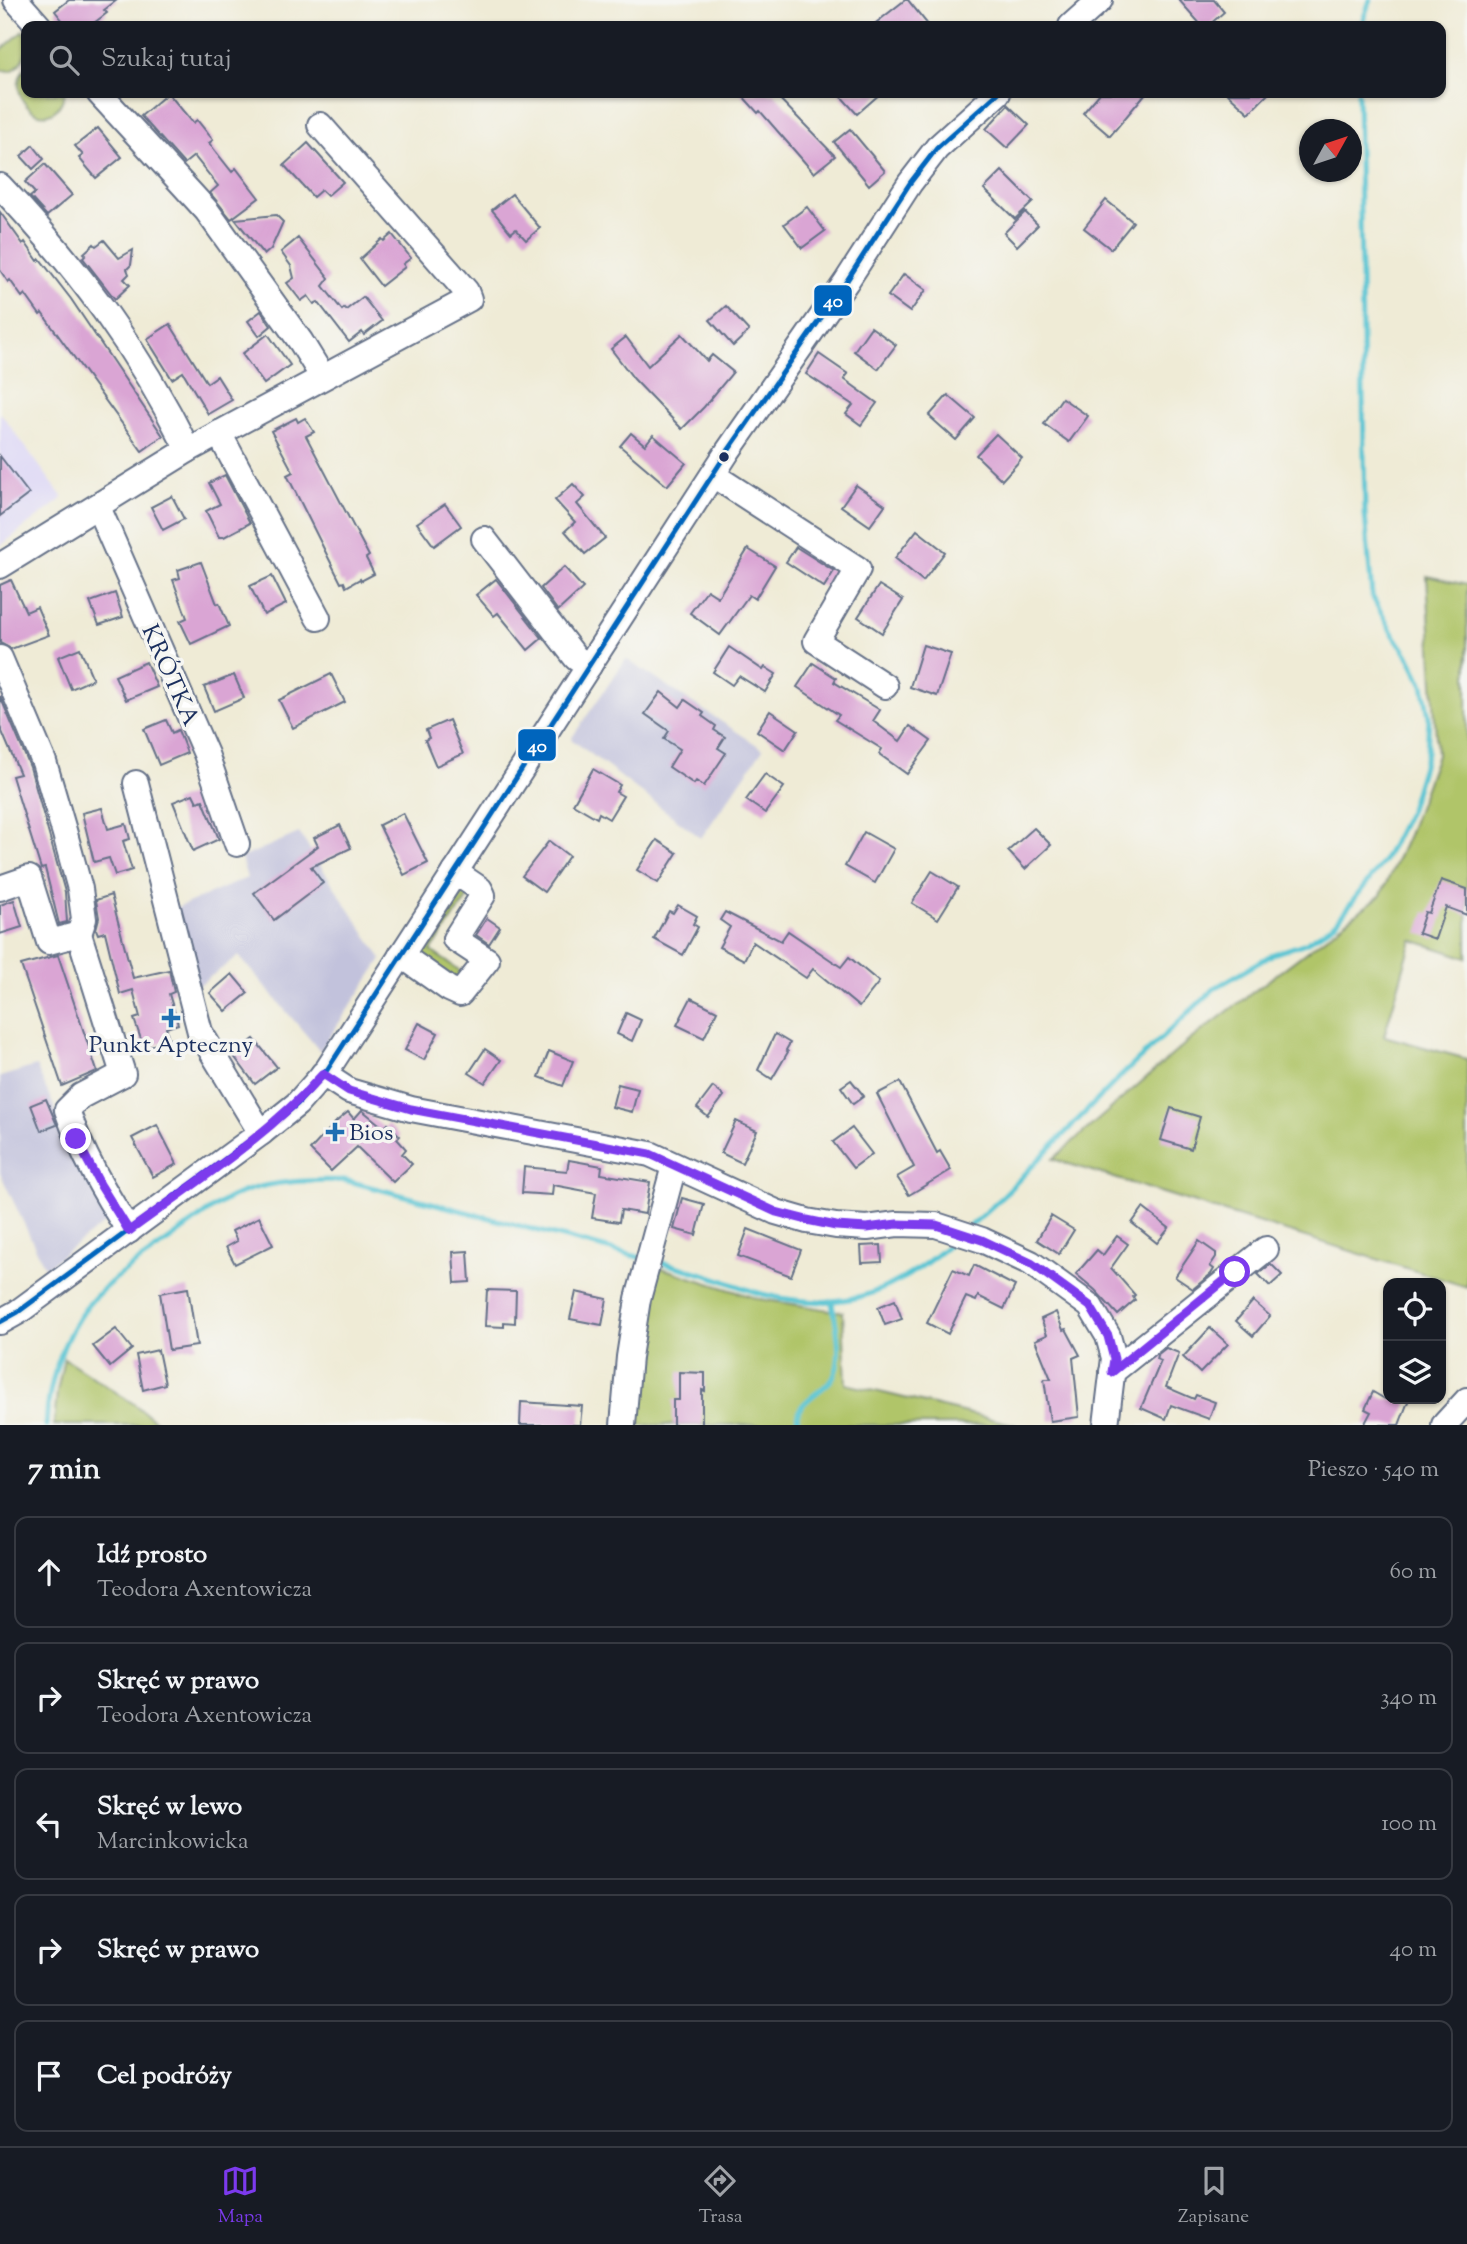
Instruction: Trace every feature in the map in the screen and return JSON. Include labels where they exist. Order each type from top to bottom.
[{"type":"street","points":[[16,0],[35,21]]},
{"type":"street","points":[[1077,21],[1100,0]]},
{"type":"street","points":[[104,98],[207,211],[322,376]]},
{"type":"street","points":[[0,1322],[18,1312],[261,1133],[297,1104],[323,1074],[713,475],[846,282],[910,183],[937,148],[992,98]]},
{"type":"street","points":[[0,566],[188,450],[469,299],[466,291],[320,125]]},
{"type":"street","points":[[0,186],[38,227],[113,320],[153,383],[188,450]]},
{"type":"street","points":[[219,433],[318,618]]},
{"type":"street","points":[[713,475],[858,569],[816,641],[886,686]]},
{"type":"street","name":"KRÓTKA","points":[[97,507],[206,754],[237,844]]},
{"type":"street","points":[[484,540],[576,658],[589,666]]},
{"type":"street","points":[[0,659],[44,762],[80,889],[84,919],[79,934],[123,1074],[81,1097],[67,1110],[76,1139],[129,1231]]},
{"type":"street","points":[[136,783],[200,1032],[261,1133]]},
{"type":"street","points":[[401,955],[460,994],[487,960],[455,939],[483,895],[480,889],[455,872]]},
{"type":"street","points":[[0,888],[29,878],[49,942],[79,934]]},
{"type":"street","points":[[323,1074],[349,1091],[418,1110],[650,1154],[776,1212],[807,1220],[836,1226],[867,1228],[897,1224],[936,1225],[977,1238],[1031,1263],[1090,1306],[1108,1336],[1114,1359],[1106,1425]]},
{"type":"street","points":[[624,1425],[629,1357],[638,1299],[674,1166]]},
{"type":"street","points":[[1112,1372],[1266,1249]]},
{"type":"street","points":[[1444,1425],[1467,1400]]},
{"type":"shaded area","points":[[0,412],[63,498],[0,546]]},
{"type":"shaded area","points":[[626,659],[763,749],[701,838],[571,739]]},
{"type":"shaded area","points":[[299,833],[382,959],[320,1051],[239,956],[192,990],[174,909],[247,878],[241,858]]},
{"type":"shaded area","points":[[36,1066],[64,1129],[110,1219],[45,1268],[0,1173],[0,1077]]},
{"type":"green space","points":[[21,33],[21,62],[12,71],[0,70],[0,51]]},
{"type":"green space","points":[[22,98],[62,98],[58,107],[49,114],[40,114]]},
{"type":"green space","points":[[1427,576],[1467,585],[1467,958],[1412,940],[1384,1036],[1467,1059],[1467,1287],[1446,1281],[1446,1278],[1438,1278],[1053,1159],[1186,1043],[1381,895],[1408,835],[1437,755]]},
{"type":"green space","points":[[465,891],[470,894],[431,951],[468,976],[460,983],[421,957]]},
{"type":"green space","points":[[655,1266],[759,1299],[843,1312],[846,1384],[1016,1425],[627,1425]]},
{"type":"green space","points":[[64,1358],[134,1404],[160,1425],[54,1425]]},
{"type":"building","points":[[69,0],[117,0],[104,10],[107,13],[97,21],[63,21],[55,11]]},
{"type":"building","points":[[908,0],[925,21],[878,21]]},
{"type":"building","points":[[1179,0],[1214,0],[1224,12],[1214,21],[1198,21]]},
{"type":"building","points":[[162,98],[172,98],[193,123],[197,120],[213,140],[209,143],[232,172],[236,168],[259,198],[231,219],[210,193],[218,186],[194,156],[184,164],[141,116]]},
{"type":"building","points":[[744,98],[779,98],[835,156],[814,173],[760,111],[758,113]]},
{"type":"building","points":[[843,98],[875,98],[857,114]]},
{"type":"building","points":[[1096,98],[1142,98],[1110,136],[1083,113]]},
{"type":"building","points":[[1232,98],[1264,98],[1249,113]]},
{"type":"building","points":[[1008,105],[1029,125],[1007,148],[986,129]]},
{"type":"building","points":[[98,128],[122,157],[96,178],[79,158],[83,155],[75,146]]},
{"type":"building","points":[[850,129],[885,171],[869,185],[834,142]]},
{"type":"building","points":[[308,143],[343,182],[327,196],[321,190],[313,197],[284,165]]},
{"type":"building","points":[[33,145],[44,159],[33,169],[21,156]]},
{"type":"building","points":[[45,164],[72,195],[47,216],[30,197],[35,193],[25,182]]},
{"type":"building","points":[[1002,171],[1033,202],[1015,219],[984,189]]},
{"type":"building","points":[[512,194],[540,228],[526,240],[516,229],[511,233],[492,210]]},
{"type":"building","points":[[1106,200],[1133,222],[1111,249],[1084,228]]},
{"type":"building","points":[[807,207],[825,231],[802,248],[784,224]]},
{"type":"building","points":[[0,212],[23,244],[25,242],[38,261],[40,259],[71,299],[163,436],[142,451],[42,313],[40,315],[25,294],[22,297],[0,270]]},
{"type":"building","points":[[1025,212],[1038,225],[1017,246],[1004,233]]},
{"type":"building","points":[[276,215],[283,222],[271,249],[264,255],[235,219]]},
{"type":"building","points":[[392,234],[411,258],[403,264],[405,267],[381,286],[360,259],[382,239],[384,241]]},
{"type":"building","points":[[298,238],[329,278],[323,286],[342,310],[346,310],[363,297],[382,321],[364,335],[362,332],[349,342],[318,302],[314,304],[308,296],[301,301],[287,283],[294,278],[291,266],[281,252]]},
{"type":"building","points":[[104,240],[119,258],[133,250],[131,265],[127,269],[129,274],[124,279],[130,285],[115,299],[83,258],[86,255],[84,253],[94,244],[96,246]]},
{"type":"building","points":[[904,274],[926,290],[910,312],[888,296]]},
{"type":"building","points":[[726,306],[749,331],[733,346],[710,320]]},
{"type":"building","points":[[261,311],[271,326],[259,336],[248,321]]},
{"type":"building","points":[[170,324],[207,383],[217,376],[232,400],[208,414],[183,372],[172,379],[147,339]]},
{"type":"building","points":[[871,327],[896,345],[878,369],[854,351]]},
{"type":"building","points":[[268,334],[290,365],[264,384],[242,354]]},
{"type":"building","points":[[682,334],[707,361],[712,355],[733,372],[682,429],[634,379],[611,349],[626,337],[648,366]]},
{"type":"building","points":[[819,354],[848,374],[844,379],[877,403],[861,425],[846,414],[853,405],[806,374]]},
{"type":"building","points":[[948,395],[975,418],[956,440],[929,416]]},
{"type":"building","points":[[1062,398],[1088,416],[1069,442],[1044,424]]},
{"type":"building","points":[[296,418],[298,422],[305,418],[314,432],[306,436],[369,556],[366,558],[374,574],[346,587],[344,582],[341,583],[287,475],[293,472],[271,431]]},
{"type":"building","points":[[631,433],[645,445],[653,435],[686,463],[667,486],[620,446]]},
{"type":"building","points":[[996,434],[1022,458],[1002,480],[976,455]]},
{"type":"building","points":[[0,456],[29,494],[0,516]]},
{"type":"building","points":[[225,475],[250,523],[219,537],[206,511],[220,504],[209,483]]},
{"type":"building","points":[[573,484],[585,497],[577,504],[605,538],[585,554],[565,531],[575,522],[555,500]]},
{"type":"building","points":[[856,485],[885,505],[870,526],[841,506]]},
{"type":"building","points":[[172,496],[184,519],[163,530],[151,507]]},
{"type":"building","points":[[445,504],[461,526],[434,546],[417,523]]},
{"type":"building","points":[[917,530],[945,552],[923,581],[895,558]]},
{"type":"building","points":[[796,547],[834,571],[824,587],[786,562]]},
{"type":"building","points":[[748,549],[775,566],[755,599],[749,595],[720,635],[690,613],[707,590],[718,597]]},
{"type":"building","points":[[201,562],[217,604],[219,603],[229,626],[191,644],[180,621],[187,618],[173,580],[180,578],[178,570]]},
{"type":"building","points":[[564,567],[583,588],[558,611],[541,588]]},
{"type":"building","points":[[272,576],[286,604],[264,615],[250,586]]},
{"type":"building","points":[[496,579],[542,638],[528,650],[498,613],[494,616],[476,595]]},
{"type":"building","points":[[11,580],[26,612],[37,607],[49,635],[11,649],[0,643],[0,585]]},
{"type":"building","points":[[879,585],[903,600],[882,633],[858,617]]},
{"type":"building","points":[[115,593],[123,617],[99,625],[90,602]]},
{"type":"building","points":[[923,645],[951,654],[937,696],[910,687]]},
{"type":"building","points":[[729,647],[763,670],[765,667],[776,674],[765,692],[739,676],[732,685],[713,672]]},
{"type":"building","points":[[80,648],[93,679],[71,689],[58,657]]},
{"type":"building","points":[[146,662],[157,687],[126,700],[115,676]]},
{"type":"building","points":[[813,663],[836,678],[834,682],[880,710],[873,721],[900,741],[910,726],[931,741],[907,774],[879,754],[882,749],[835,720],[839,715],[797,687]]},
{"type":"building","points":[[331,674],[345,702],[293,728],[279,700]]},
{"type":"building","points":[[234,675],[244,698],[214,711],[204,687]]},
{"type":"building","points":[[661,692],[680,707],[685,700],[704,713],[702,716],[716,726],[714,730],[725,737],[718,748],[726,753],[704,786],[696,781],[694,784],[669,767],[680,749],[664,739],[669,731],[645,714]]},
{"type":"building","points":[[0,696],[30,767],[65,892],[67,922],[59,924],[45,868],[41,869],[12,776],[20,774],[0,727]]},
{"type":"building","points":[[770,711],[798,730],[785,750],[757,731]]},
{"type":"building","points":[[166,720],[172,733],[178,730],[187,753],[159,765],[144,729]]},
{"type":"building","points":[[449,720],[463,754],[436,766],[425,740],[429,738],[426,730]]},
{"type":"building","points":[[593,769],[620,785],[616,792],[623,796],[609,819],[599,813],[597,818],[573,804]]},
{"type":"building","points":[[765,774],[784,787],[765,813],[746,800]]},
{"type":"building","points":[[193,794],[197,802],[203,800],[219,839],[193,851],[173,802]]},
{"type":"building","points":[[102,808],[108,829],[126,824],[130,839],[123,841],[132,870],[115,875],[109,858],[94,862],[82,813]]},
{"type":"building","points":[[403,813],[428,863],[404,875],[379,825]]},
{"type":"building","points":[[340,825],[351,848],[311,867],[323,883],[274,920],[254,893],[318,846],[314,838]]},
{"type":"building","points":[[1034,828],[1051,845],[1025,869],[1008,851]]},
{"type":"building","points":[[864,832],[894,849],[875,883],[845,866]]},
{"type":"building","points":[[657,840],[677,853],[658,883],[637,870]]},
{"type":"building","points":[[549,841],[569,856],[544,892],[522,876]]},
{"type":"building","points":[[932,871],[958,887],[938,919],[912,903]]},
{"type":"building","points":[[1441,880],[1467,889],[1467,915],[1446,907],[1435,939],[1418,933],[1425,912],[1429,913]]},
{"type":"building","points":[[111,895],[133,978],[169,970],[174,992],[169,994],[178,1024],[166,1028],[169,1040],[144,1048],[134,1019],[140,1017],[133,990],[120,994],[105,932],[98,934],[96,929],[99,918],[96,900]]},
{"type":"building","points":[[14,900],[22,927],[0,934],[0,905]]},
{"type":"building","points":[[678,905],[697,916],[693,924],[698,927],[683,955],[654,939],[669,911],[673,913]]},
{"type":"building","points":[[725,912],[781,941],[788,931],[841,967],[849,957],[879,982],[859,1007],[813,969],[806,978],[753,942],[744,960],[719,947],[730,927],[720,920]]},
{"type":"building","points":[[487,918],[500,927],[489,944],[476,935]]},
{"type":"building","points":[[58,955],[97,1071],[62,1086],[21,965]]},
{"type":"building","points":[[232,974],[248,993],[226,1011],[210,993]]},
{"type":"building","points":[[691,998],[717,1011],[704,1038],[677,1025]]},
{"type":"building","points":[[626,1013],[641,1020],[632,1041],[617,1034]]},
{"type":"building","points":[[419,1023],[438,1033],[424,1060],[405,1050]]},
{"type":"building","points":[[775,1034],[790,1043],[786,1050],[788,1052],[772,1079],[758,1070]]},
{"type":"building","points":[[254,1039],[277,1067],[255,1084],[233,1055]]},
{"type":"building","points":[[485,1049],[501,1060],[485,1083],[469,1073]]},
{"type":"building","points":[[549,1051],[573,1061],[563,1086],[539,1077]]},
{"type":"building","points":[[851,1080],[864,1096],[853,1104],[841,1087]]},
{"type":"building","points":[[900,1082],[937,1153],[940,1151],[951,1170],[909,1195],[897,1177],[914,1167],[877,1094]]},
{"type":"building","points":[[618,1084],[638,1089],[632,1112],[612,1107]]},
{"type":"building","points":[[713,1087],[724,1096],[708,1117],[697,1108]]},
{"type":"building","points":[[46,1099],[57,1125],[41,1131],[31,1105]]},
{"type":"building","points":[[1171,1108],[1200,1117],[1191,1149],[1161,1140]]},
{"type":"building","points":[[362,1110],[384,1128],[388,1124],[400,1136],[397,1139],[406,1149],[402,1154],[412,1164],[393,1182],[357,1147],[331,1171],[310,1150],[348,1112],[354,1119]]},
{"type":"building","points":[[736,1121],[757,1131],[742,1163],[721,1153]]},
{"type":"building","points":[[157,1125],[177,1164],[153,1177],[132,1138]]},
{"type":"building","points":[[852,1128],[872,1154],[853,1168],[833,1142]]},
{"type":"building","points":[[569,1160],[602,1166],[601,1174],[650,1182],[645,1214],[621,1210],[619,1222],[592,1218],[596,1193],[553,1185],[552,1195],[522,1193],[524,1167],[567,1171]]},
{"type":"building","points":[[682,1198],[704,1204],[696,1235],[674,1229]]},
{"type":"building","points":[[1143,1208],[1169,1228],[1157,1243],[1132,1223]]},
{"type":"building","points":[[1051,1216],[1074,1230],[1059,1254],[1037,1240]]},
{"type":"building","points":[[259,1217],[273,1245],[235,1264],[226,1247],[237,1241],[232,1231]]},
{"type":"building","points":[[748,1229],[801,1250],[791,1276],[738,1256]]},
{"type":"building","points":[[1117,1236],[1128,1244],[1111,1268],[1135,1295],[1135,1300],[1118,1315],[1076,1274],[1097,1250],[1103,1255]]},
{"type":"building","points":[[1199,1241],[1216,1253],[1216,1257],[1210,1266],[1214,1269],[1211,1274],[1193,1289],[1175,1277]]},
{"type":"building","points":[[881,1245],[882,1262],[862,1263],[861,1246]]},
{"type":"building","points":[[468,1251],[470,1282],[455,1283],[453,1252]]},
{"type":"building","points":[[1271,1264],[1282,1275],[1270,1286],[1258,1274]]},
{"type":"building","points":[[974,1265],[1015,1286],[1004,1309],[978,1296],[976,1301],[966,1297],[948,1334],[927,1323],[953,1269],[969,1276]]},
{"type":"building","points":[[188,1288],[197,1346],[169,1350],[160,1293]]},
{"type":"building","points":[[487,1290],[516,1291],[515,1323],[504,1322],[504,1327],[485,1326]]},
{"type":"building","points":[[576,1292],[607,1299],[602,1325],[570,1319]]},
{"type":"building","points":[[895,1300],[902,1319],[885,1325],[878,1307]]},
{"type":"building","points":[[1253,1301],[1270,1316],[1253,1336],[1236,1321]]},
{"type":"building","points":[[1056,1312],[1063,1330],[1066,1329],[1080,1355],[1073,1358],[1079,1417],[1050,1421],[1044,1379],[1051,1379],[1035,1340],[1047,1335],[1041,1319]]},
{"type":"building","points":[[1210,1328],[1228,1344],[1200,1373],[1183,1357]]},
{"type":"building","points":[[116,1329],[132,1349],[110,1367],[93,1346]]},
{"type":"building","points":[[1166,1348],[1179,1353],[1166,1387],[1194,1399],[1196,1395],[1215,1402],[1209,1419],[1171,1405],[1166,1419],[1141,1408],[1161,1361],[1156,1359],[1157,1355]]},
{"type":"building","points":[[158,1350],[165,1384],[143,1390],[136,1355]]},
{"type":"building","points":[[679,1372],[705,1373],[702,1425],[673,1425],[673,1400],[679,1400]]},
{"type":"building","points":[[1373,1392],[1383,1398],[1383,1404],[1407,1404],[1399,1425],[1364,1425],[1371,1412],[1365,1409]]},
{"type":"building","points":[[521,1402],[582,1406],[580,1425],[520,1425]]},
{"type":"waterway","points":[[1363,21],[1370,0]]},
{"type":"waterway","points":[[969,1227],[1120,1077],[1215,988],[1273,954],[1306,943],[1336,923],[1383,862],[1410,809],[1427,752],[1429,717],[1423,685],[1372,596],[1365,514],[1358,98]]},
{"type":"waterway","points":[[46,1425],[58,1362],[71,1332],[88,1305],[118,1276],[211,1210],[229,1198],[260,1187],[344,1180],[642,1258]]},
{"type":"waterway","points":[[655,1261],[762,1294],[819,1302],[844,1300],[890,1285],[912,1273],[957,1238]]},
{"type":"waterway","points":[[799,1425],[797,1418],[802,1405],[827,1384],[836,1372],[838,1342],[832,1303]]},
{"type":"transit line","name":"40","points":[[0,1322],[18,1312],[261,1133],[297,1104],[327,1070],[728,451],[846,282],[910,183],[937,148],[992,98]]},
{"type":"place","name":"Punkt Apteczny","points":[[171,1018]]},
{"type":"place","name":"Bios","points":[[335,1132]]},
{"type":"route","points":[[76,1139],[129,1231],[297,1104],[323,1074],[349,1091],[411,1109],[650,1154],[776,1212],[807,1220],[836,1226],[867,1228],[897,1224],[936,1225],[982,1240],[1031,1263],[1090,1306],[1108,1336],[1114,1359],[1112,1372],[1235,1272]]}]
